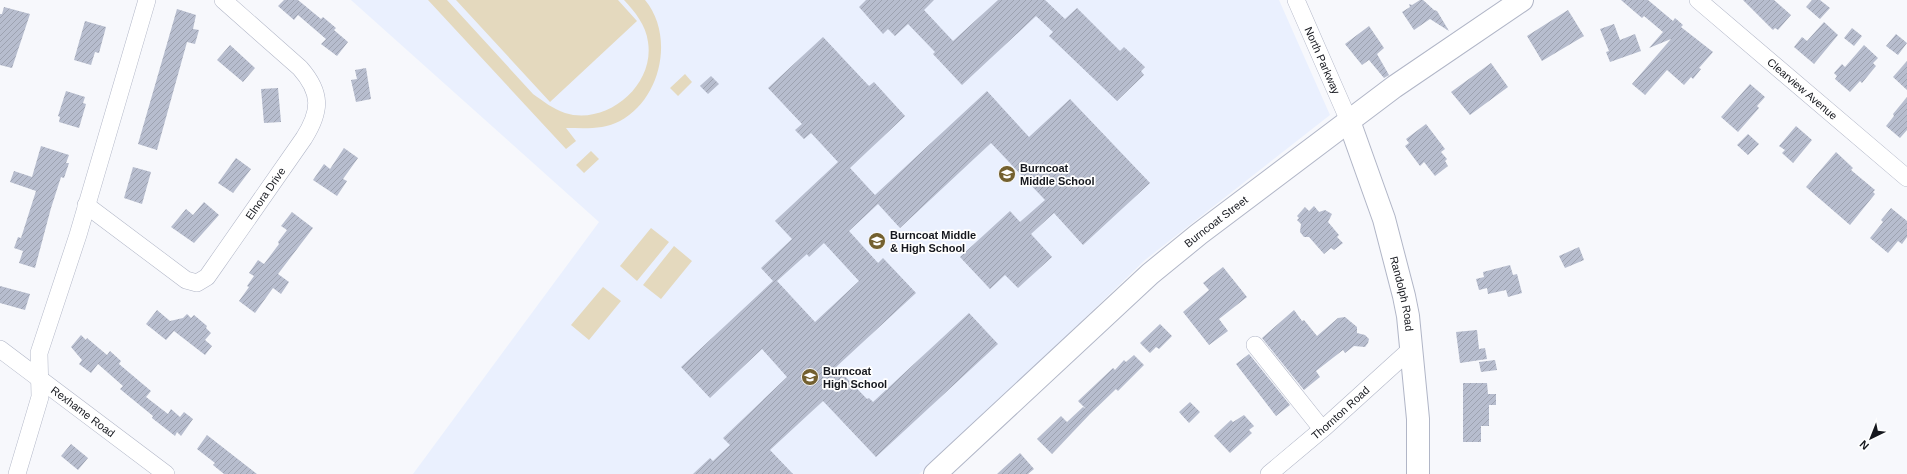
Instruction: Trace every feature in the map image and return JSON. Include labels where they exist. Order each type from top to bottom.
[{"type":"main road","name":"Burncoat Street","points":[[935,474],[1150,274],[1241,201],[1394,87],[1522,0]]},
{"type":"main road","name":"Randolph Road","points":[[1349,121],[1377,196],[1394,255],[1408,316],[1418,419],[1418,474]]},
{"type":"street","points":[[17,474],[40,397],[39,353],[86,205],[147,0]]},
{"type":"street","name":"Elnora Drive","points":[[86,205],[186,280],[197,283],[207,277],[304,138],[314,123],[318,109],[316,94],[310,79],[300,68],[223,0]]},
{"type":"street","name":"North Parkway","points":[[1296,0],[1349,121]]},
{"type":"street","name":"Clearview Avenue","points":[[1698,0],[1907,178]]},
{"type":"street","points":[[1255,346],[1322,429]]},
{"type":"street","name":"Rexhame Road","points":[[0,349],[166,474]]},
{"type":"street","name":"Thornton Road","points":[[1269,474],[1322,429],[1411,349]]},
{"type":"shaded area","name":"Burncoat Middle & High School","points":[[351,0],[1279,0],[1330,115],[1145,260],[972,427],[919,474],[413,474],[599,222]]},
{"type":"shaded area","points":[[428,0],[447,0],[533,94],[548,105],[565,113],[581,115],[596,114],[611,108],[624,99],[636,87],[644,73],[648,58],[647,36],[639,19],[624,0],[645,0],[654,15],[660,31],[661,48],[659,66],[654,83],[645,98],[634,111],[620,121],[600,127],[566,128],[576,141],[566,149]]},
{"type":"shaded area","points":[[456,0],[618,0],[637,21],[550,102]]},
{"type":"shaded area","points":[[685,74],[692,82],[678,96],[670,88]]},
{"type":"shaded area","points":[[591,151],[599,159],[584,173],[576,165]]},
{"type":"shaded area","points":[[651,228],[669,242],[637,281],[620,266]]},
{"type":"shaded area","points":[[674,246],[692,261],[661,299],[643,285]]},
{"type":"shaded area","points":[[603,287],[621,301],[589,340],[571,325]]},
{"type":"building","points":[[284,0],[298,0],[321,19],[323,17],[336,28],[334,30],[348,42],[337,56],[321,44],[326,39],[298,15],[294,20],[278,6]]},
{"type":"building","points":[[866,0],[934,0],[924,10],[953,41],[998,0],[1045,0],[1065,19],[1077,8],[1120,51],[1124,47],[1145,67],[1141,71],[1144,75],[1117,101],[1049,36],[1053,32],[1036,16],[962,85],[933,54],[935,52],[908,24],[895,36],[888,29],[883,34],[859,7]]},
{"type":"building","points":[[1420,0],[1423,0],[1437,11],[1449,31],[1430,19],[1414,30],[1402,12],[1410,7],[1409,4],[1412,5]]},
{"type":"building","points":[[1621,0],[1648,0],[1673,21],[1675,18],[1683,25],[1681,27],[1713,52],[1699,68],[1701,69],[1693,79],[1691,77],[1684,85],[1667,70],[1645,95],[1632,84],[1671,39],[1649,48],[1663,32],[1644,16],[1642,18]]},
{"type":"building","points":[[1743,0],[1774,0],[1791,15],[1778,30],[1775,28],[1773,30]]},
{"type":"building","points":[[1812,0],[1820,0],[1830,8],[1820,19],[1806,7]]},
{"type":"building","points":[[4,7],[30,14],[12,68],[0,65],[0,14],[2,14]]},
{"type":"building","points":[[177,9],[196,15],[193,29],[199,30],[195,44],[187,42],[157,150],[138,144]]},
{"type":"building","points":[[1568,10],[1584,36],[1542,61],[1527,36]]},
{"type":"building","points":[[85,21],[106,27],[99,53],[95,52],[91,65],[74,60]]},
{"type":"building","points":[[1824,22],[1838,35],[1814,64],[1794,47],[1802,37],[1807,41]]},
{"type":"building","points":[[1614,24],[1620,40],[1635,34],[1641,51],[1610,62],[1606,52],[1609,51],[1600,29]]},
{"type":"building","points":[[1369,26],[1384,48],[1377,54],[1389,75],[1384,78],[1369,60],[1362,65],[1345,44]]},
{"type":"building","points":[[1852,28],[1862,36],[1854,46],[1844,38]]},
{"type":"building","points":[[1896,34],[1907,43],[1898,55],[1886,46]]},
{"type":"building","points":[[823,37],[869,86],[874,82],[905,116],[850,168],[875,195],[987,91],[1029,137],[1070,99],[1150,183],[1083,245],[1054,213],[1031,234],[1052,257],[1018,288],[1005,275],[990,289],[960,257],[1010,211],[1020,222],[1045,200],[991,143],[900,228],[878,204],[849,231],[878,263],[883,258],[916,293],[836,367],[867,399],[869,398],[873,402],[969,313],[998,344],[876,457],[823,401],[770,450],[793,474],[693,474],[710,458],[713,461],[730,445],[723,438],[787,377],[762,349],[710,398],[681,367],[773,281],[761,268],[792,239],[775,221],[838,162],[811,133],[804,139],[795,130],[802,124],[768,88]],"holes":[[[824,243],[859,281],[815,322],[777,281],[807,254],[809,257]]]},
{"type":"building","points":[[230,45],[255,68],[243,82],[217,60]]},
{"type":"building","points":[[1864,45],[1878,58],[1873,63],[1876,66],[1862,83],[1860,81],[1850,92],[1835,79],[1837,76],[1834,73],[1842,64],[1845,67]]},
{"type":"building","points":[[1907,61],[1907,90],[1893,77]]},
{"type":"building","points":[[1491,63],[1508,87],[1470,115],[1451,92]]},
{"type":"building","points":[[366,68],[371,99],[356,102],[351,80],[357,79],[355,70]]},
{"type":"building","points":[[711,76],[719,84],[708,94],[700,86]]},
{"type":"building","points":[[1750,84],[1765,97],[1757,106],[1759,108],[1738,132],[1721,117]]},
{"type":"building","points":[[278,88],[281,122],[264,123],[261,89]]},
{"type":"building","points":[[66,91],[85,97],[83,103],[86,104],[79,128],[59,122],[60,117],[58,116]]},
{"type":"building","points":[[1907,97],[1907,130],[1900,138],[1886,126],[1894,116],[1893,114]]},
{"type":"building","points":[[1426,124],[1445,149],[1441,152],[1447,159],[1445,161],[1448,166],[1435,176],[1424,162],[1420,166],[1405,146],[1409,143],[1406,139]]},
{"type":"building","points":[[1796,126],[1812,140],[1793,163],[1782,153],[1785,150],[1779,146]]},
{"type":"building","points":[[1748,134],[1759,144],[1748,155],[1737,145]]},
{"type":"building","points":[[41,146],[69,155],[66,163],[69,163],[64,178],[61,177],[35,268],[19,263],[23,251],[14,248],[18,237],[21,238],[36,191],[10,182],[14,171],[32,177]]},
{"type":"building","points":[[344,148],[358,158],[343,179],[347,181],[337,196],[313,180],[324,164],[330,169]]},
{"type":"building","points":[[1836,152],[1853,168],[1851,170],[1875,190],[1873,192],[1875,194],[1850,225],[1806,187]]},
{"type":"building","points":[[236,158],[251,169],[233,193],[218,183]]},
{"type":"building","points":[[133,167],[151,172],[142,204],[124,198]]},
{"type":"building","points":[[204,202],[219,215],[194,243],[171,227],[186,209],[193,215]]},
{"type":"building","points":[[1314,206],[1319,212],[1325,210],[1332,214],[1328,222],[1339,235],[1337,237],[1343,243],[1334,250],[1331,248],[1324,254],[1309,237],[1304,237],[1300,232],[1301,224],[1297,220],[1299,218],[1297,216],[1305,207],[1309,211]]},
{"type":"building","points":[[1891,208],[1907,221],[1907,237],[1902,244],[1898,241],[1888,253],[1870,238],[1883,222],[1881,220]]},
{"type":"building","points":[[292,212],[313,228],[278,274],[289,282],[281,294],[273,288],[255,313],[239,301],[249,287],[247,286],[254,276],[249,273],[258,260],[264,264],[279,244],[278,242],[287,230],[281,226]]},
{"type":"building","points":[[1579,247],[1584,260],[1565,268],[1559,256]]},
{"type":"building","points":[[1510,265],[1513,275],[1517,274],[1522,293],[1508,297],[1506,290],[1488,294],[1487,288],[1479,290],[1476,279],[1484,277],[1483,272]]},
{"type":"building","points":[[1223,267],[1247,297],[1219,319],[1228,331],[1209,345],[1183,312],[1209,290],[1203,283]]},
{"type":"building","points":[[0,286],[30,294],[25,310],[0,303]]},
{"type":"building","points":[[157,310],[170,321],[183,318],[187,314],[191,318],[194,315],[207,326],[206,328],[211,333],[205,340],[212,346],[205,355],[174,331],[166,340],[146,324]]},
{"type":"building","points":[[1294,310],[1302,321],[1304,320],[1317,336],[1338,318],[1345,317],[1357,327],[1357,333],[1365,335],[1369,339],[1368,343],[1365,347],[1354,346],[1345,353],[1343,350],[1316,371],[1320,377],[1304,390],[1262,338]]},
{"type":"building","points":[[1160,324],[1172,336],[1159,349],[1156,347],[1150,353],[1140,343]]},
{"type":"building","points":[[1477,330],[1479,349],[1485,348],[1487,359],[1460,363],[1456,332]]},
{"type":"building","points":[[81,335],[86,340],[87,338],[107,355],[110,351],[121,361],[119,364],[151,391],[146,397],[168,414],[171,409],[180,417],[184,412],[193,419],[181,436],[177,432],[175,436],[152,418],[153,416],[120,389],[123,386],[98,364],[91,373],[79,364],[82,360],[71,347]]},
{"type":"building","points":[[1249,354],[1290,405],[1276,416],[1236,364]]},
{"type":"building","points":[[1134,355],[1144,365],[1118,391],[1116,389],[1090,414],[1052,454],[1037,439],[1061,416],[1067,422],[1083,407],[1086,409],[1078,401],[1113,368],[1115,370],[1124,360],[1126,362]]},
{"type":"building","points":[[1495,360],[1497,370],[1481,372],[1479,362]]},
{"type":"building","points":[[1463,383],[1487,383],[1488,394],[1496,394],[1496,405],[1489,405],[1489,426],[1481,426],[1481,442],[1463,442]]},
{"type":"building","points":[[1190,402],[1200,412],[1189,423],[1179,412]]},
{"type":"building","points":[[1244,415],[1254,426],[1249,430],[1252,433],[1230,453],[1214,436],[1231,420],[1233,422]]},
{"type":"building","points":[[207,435],[257,474],[224,474],[213,465],[215,463],[197,449]]},
{"type":"building","points":[[71,444],[88,458],[78,470],[61,456]]},
{"type":"building","points":[[1020,453],[1034,469],[1028,474],[997,474]]},
{"type":"place","name":"Burncoat Middle School","points":[[1007,174]]},
{"type":"place","name":"Burncoat Middle & High School","points":[[877,241]]},
{"type":"place","name":"Burncoat High School","points":[[810,377]]}]
